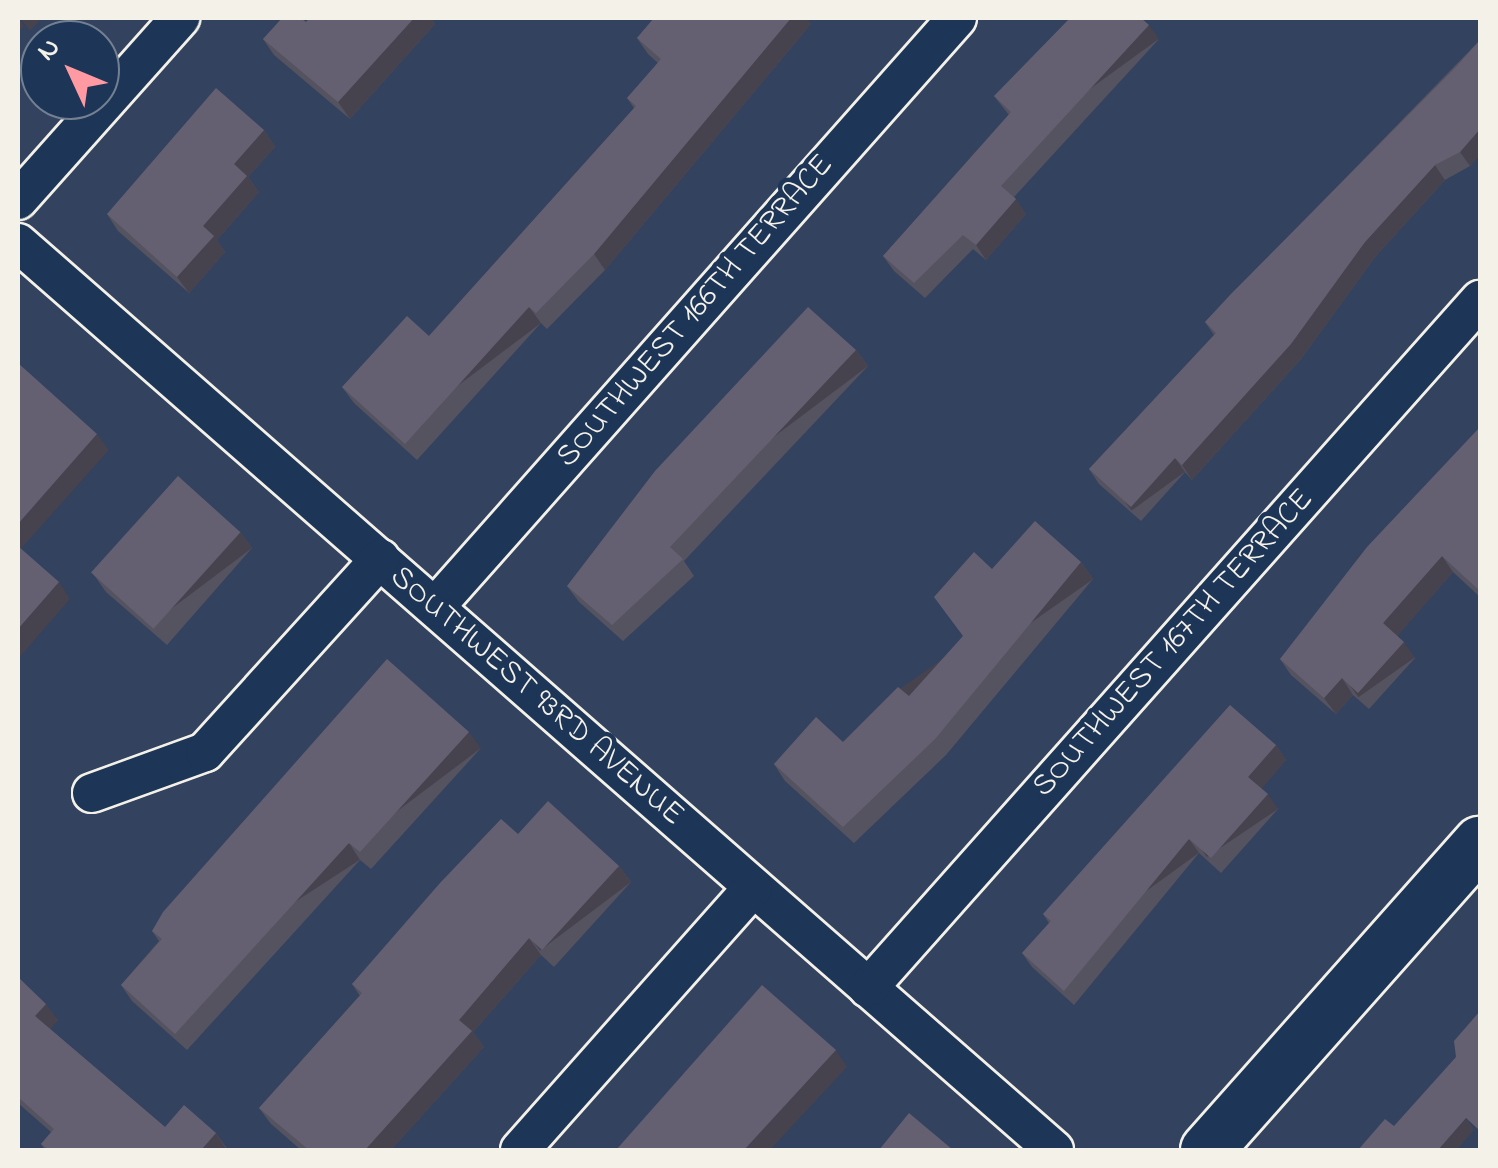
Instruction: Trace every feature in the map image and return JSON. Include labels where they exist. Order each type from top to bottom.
[{"type":"street","points":[[18,200],[180,18]]},
{"type":"street","name":"SOUTHWEST 166TH TERRACE","points":[[435,607],[956,18]]},
{"type":"street","name":"SOUTHWEST 93RD AVENUE","points":[[18,243],[1054,1150]]},
{"type":"street","name":"SOUTHWEST 167TH TERRACE","points":[[868,988],[1480,300]]},
{"type":"street","points":[[92,793],[204,752],[380,559]]},
{"type":"street","points":[[1207,1150],[1480,843]]},
{"type":"street","points":[[520,1150],[753,888]]},
{"type":"building","points":[[282,18],[301,18],[306,22],[310,18],[414,18],[338,102],[263,39]]},
{"type":"building","points":[[654,18],[791,18],[594,254],[536,313],[529,307],[405,444],[342,387],[407,316],[429,336],[636,106],[627,98],[661,59],[637,38]]},
{"type":"building","points":[[1070,18],[1141,18],[1149,25],[1001,186],[1016,199],[976,245],[963,235],[914,283],[883,256],[1011,112],[994,96]]},
{"type":"building","points":[[1480,40],[1480,129],[1460,152],[1435,165],[1365,242],[1291,344],[1182,465],[1175,458],[1131,507],[1089,469],[1216,333],[1205,322]]},
{"type":"building","points":[[216,88],[264,130],[234,164],[247,176],[203,226],[214,236],[177,277],[107,214]]},
{"type":"building","points":[[808,307],[856,350],[670,547],[683,559],[612,625],[567,586],[655,471]]},
{"type":"building","points":[[18,363],[97,434],[18,524]]},
{"type":"building","points":[[1480,427],[1480,591],[1442,556],[1383,623],[1404,642],[1358,693],[1342,678],[1324,698],[1280,659],[1367,547]]},
{"type":"building","points":[[178,476],[240,532],[153,629],[91,573]]},
{"type":"building","points":[[1035,521],[1081,562],[935,739],[843,827],[774,764],[816,717],[843,742],[898,687],[909,696],[963,636],[934,597],[974,552],[992,569]]},
{"type":"building","points":[[18,546],[59,582],[18,629]]},
{"type":"building","points":[[387,659],[469,732],[360,852],[349,843],[175,1034],[121,985],[162,939],[152,931],[163,912]]},
{"type":"building","points":[[1230,705],[1276,745],[1248,777],[1268,794],[1211,858],[1189,839],[1064,991],[1022,953],[1051,921],[1043,914]]},
{"type":"building","points":[[548,801],[619,866],[542,950],[529,938],[459,1020],[472,1031],[365,1150],[309,1150],[259,1108],[362,993],[352,984],[440,883],[501,819],[518,834]]},
{"type":"building","points":[[18,977],[46,1004],[35,1016],[165,1127],[184,1105],[216,1133],[201,1150],[49,1150],[41,1144],[54,1129],[18,1097]]},
{"type":"building","points":[[762,985],[836,1050],[744,1150],[616,1150]]},
{"type":"building","points":[[1480,1011],[1479,1130],[1466,1118],[1438,1150],[1358,1150],[1385,1119],[1394,1126],[1456,1057],[1454,1041]]},
{"type":"building","points":[[909,1113],[953,1150],[879,1150]]}]
